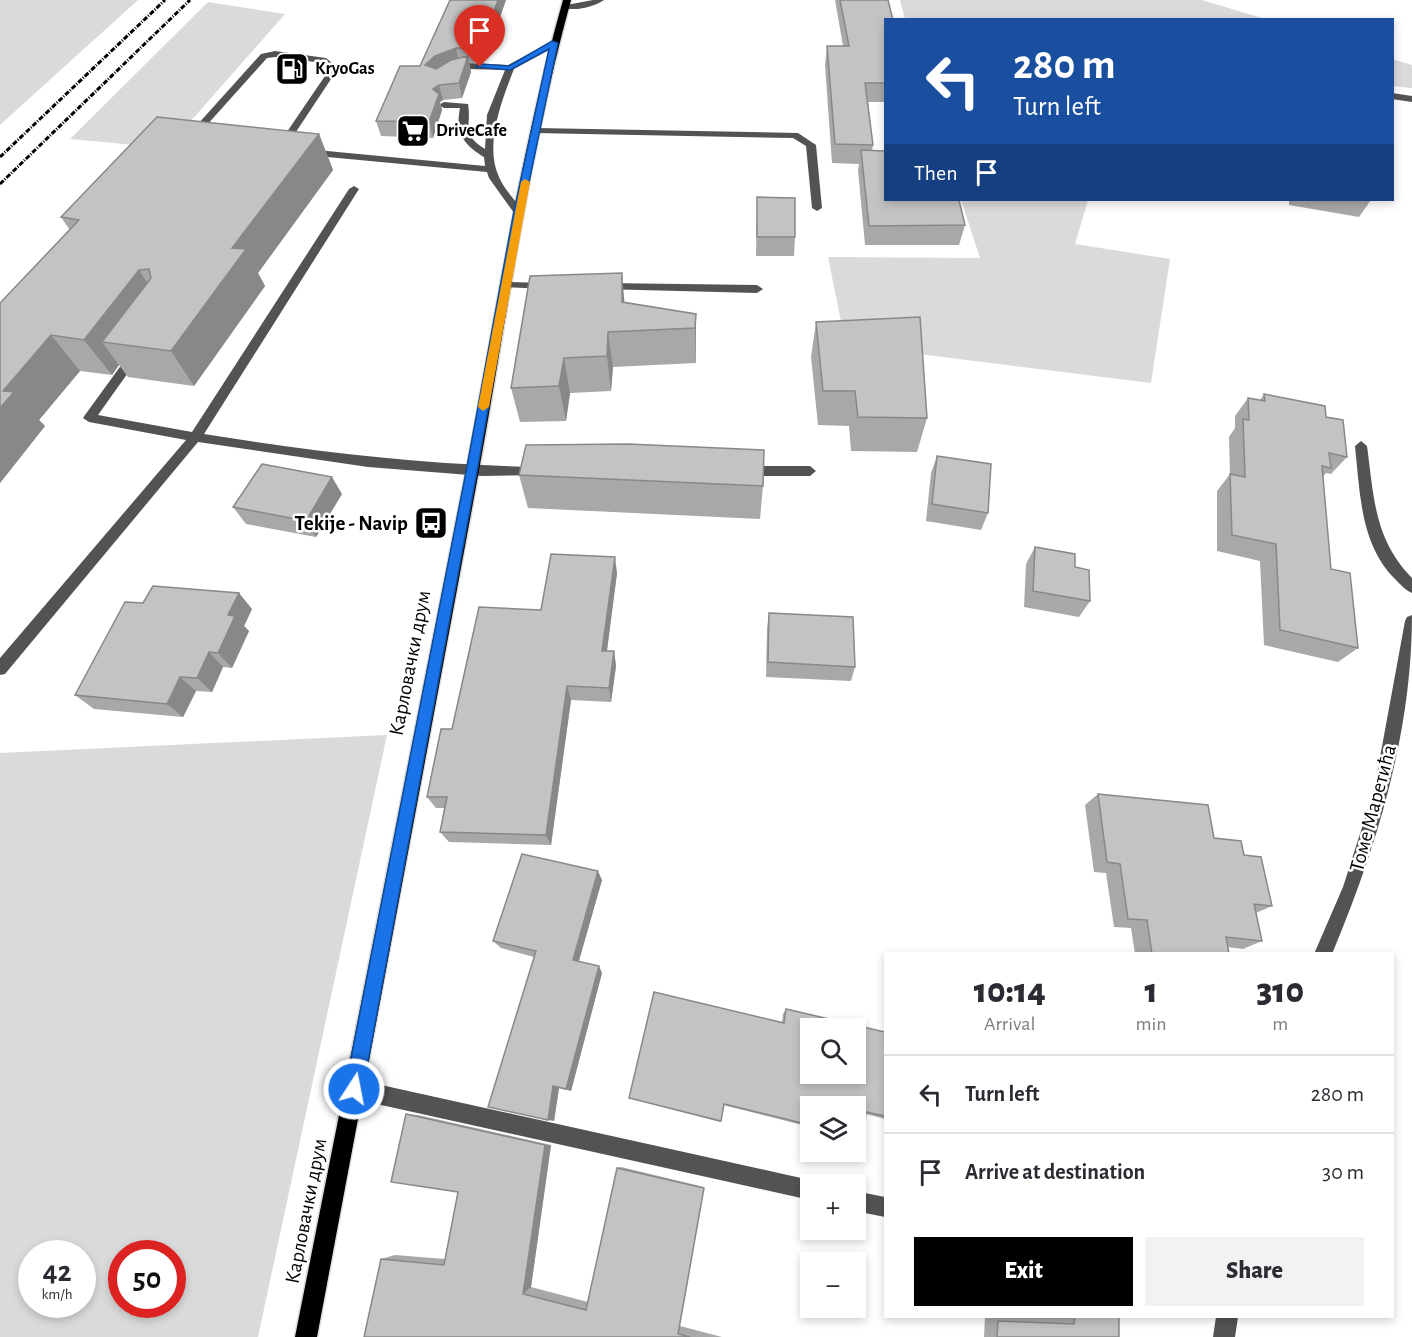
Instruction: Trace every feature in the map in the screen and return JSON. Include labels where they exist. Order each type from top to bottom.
[{"type":"main road","name":"Карловачки друм","points":[[306,1337],[472,472],[518,211],[566,3]]},
{"type":"street","points":[[566,3],[587,5],[600,0]]},
{"type":"street","points":[[443,73],[467,66],[510,68],[555,43]]},
{"type":"street","points":[[219,143],[203,136],[201,126],[264,56],[275,54],[326,61],[332,66],[332,73],[275,149],[491,169]]},
{"type":"street","points":[[510,68],[492,115],[489,156],[494,178],[518,211]]},
{"type":"street","points":[[1394,96],[1412,99]]},
{"type":"street","points":[[444,105],[465,106],[460,126],[468,143],[489,156]]},
{"type":"street","points":[[537,132],[795,135],[811,145],[817,208]]},
{"type":"street","points":[[0,669],[195,438],[354,189]]},
{"type":"street","points":[[506,285],[565,287]]},
{"type":"street","points":[[589,287],[757,289]]},
{"type":"street","points":[[141,346],[89,418],[339,461],[472,472],[548,472]]},
{"type":"street","points":[[1361,446],[1373,536],[1381,553],[1412,587]]},
{"type":"street","points":[[727,471],[810,471]]},
{"type":"street","name":"Томе Маретића","points":[[1324,952],[1351,888],[1382,790],[1412,621]]},
{"type":"street","points":[[354,1089],[800,1189]]},
{"type":"street","points":[[866,1203],[884,1207]]},
{"type":"street","points":[[1224,1337],[1227,1318]]},
{"type":"shaded area","points":[[0,0],[138,0],[0,125]]},
{"type":"shaded area","points":[[900,0],[1202,0],[1262,18],[905,18]]},
{"type":"shaded area","points":[[208,2],[285,14],[167,148],[70,139]]},
{"type":"shaded area","points":[[1394,60],[1412,65],[1412,88],[1394,86]]},
{"type":"shaded area","points":[[961,201],[1088,201],[1075,244],[1170,259],[1151,383],[911,353],[848,356],[828,257],[980,258]]},
{"type":"shaded area","points":[[387,735],[258,1337],[0,1337],[0,753]]},
{"type":"building","points":[[450,0],[498,0],[492,16],[482,16],[471,48],[456,48],[435,56],[425,65],[436,69],[451,60],[468,56],[459,83],[439,85],[433,89],[439,94],[429,122],[376,121],[400,66],[420,66]]},
{"type":"building","points":[[840,0],[888,0],[892,18],[884,18],[884,83],[865,83],[873,145],[835,144],[827,46],[849,46]]},
{"type":"building","points":[[157,117],[319,134],[232,248],[246,249],[171,351],[102,342],[151,278],[149,269],[139,270],[84,340],[51,335],[3,391],[14,392],[0,408],[0,303],[79,220],[61,217]]},
{"type":"building","points":[[861,150],[884,151],[884,201],[959,201],[965,225],[869,226]]},
{"type":"building","points":[[757,197],[795,198],[795,237],[757,237]]},
{"type":"building","points":[[622,273],[622,302],[696,314],[695,328],[608,332],[607,356],[564,358],[559,386],[511,388],[530,276]]},
{"type":"building","points":[[920,317],[927,418],[858,417],[855,391],[823,391],[816,322]]},
{"type":"building","points":[[1264,394],[1325,406],[1326,417],[1343,420],[1347,457],[1329,453],[1331,468],[1322,466],[1331,569],[1350,573],[1358,648],[1280,630],[1276,544],[1232,535],[1230,474],[1245,477],[1243,419],[1249,420],[1248,398],[1265,401]]},
{"type":"building","points":[[628,444],[764,450],[763,486],[519,475],[526,445]]},
{"type":"building","points":[[937,456],[991,464],[988,513],[932,504]]},
{"type":"building","points":[[262,464],[332,477],[306,521],[233,507]]},
{"type":"building","points":[[1035,547],[1075,554],[1075,567],[1089,570],[1090,601],[1033,591]]},
{"type":"building","points":[[551,554],[615,557],[602,651],[614,651],[609,688],[567,686],[546,835],[440,832],[447,797],[427,797],[441,729],[452,729],[479,607],[541,610]]},
{"type":"building","points":[[153,586],[239,593],[228,615],[235,616],[218,653],[209,652],[197,678],[180,677],[167,704],[75,695],[125,602],[143,603]]},
{"type":"building","points":[[769,613],[853,617],[855,667],[768,662]]},
{"type":"building","points":[[1098,794],[1208,805],[1214,838],[1241,841],[1244,855],[1261,857],[1272,906],[1254,904],[1262,941],[1226,937],[1229,952],[1152,952],[1147,920],[1128,919],[1120,864],[1107,862]]},
{"type":"building","points":[[522,854],[598,871],[573,960],[599,966],[566,1089],[553,1086],[548,1120],[488,1107],[536,951],[493,941]]},
{"type":"building","points":[[654,992],[784,1023],[786,1009],[825,1018],[800,1018],[800,1084],[866,1084],[866,1028],[884,1032],[884,1116],[866,1112],[866,1096],[800,1096],[800,1123],[724,1104],[721,1121],[629,1098]]},
{"type":"building","points":[[406,1114],[545,1145],[523,1294],[586,1310],[617,1168],[704,1188],[678,1334],[690,1337],[364,1337],[381,1259],[444,1265],[458,1192],[391,1182]]},
{"type":"building","points":[[1075,1318],[1119,1318],[1119,1337],[997,1337],[998,1321],[1074,1324]]},
{"type":"railway","points":[[0,157],[165,0]]},
{"type":"railway","points":[[0,184],[190,0]]},
{"type":"slow traffic","points":[[483,407],[525,182]]},
{"type":"place","name":"KryoGas","points":[[292,69]]},
{"type":"place","name":"DriveCafe","points":[[413,131]]},
{"type":"place","name":"Tekije - Navip","points":[[431,523]]},
{"type":"route","points":[[354,1089],[472,472],[518,211],[555,43],[510,68],[480,67]]}]
